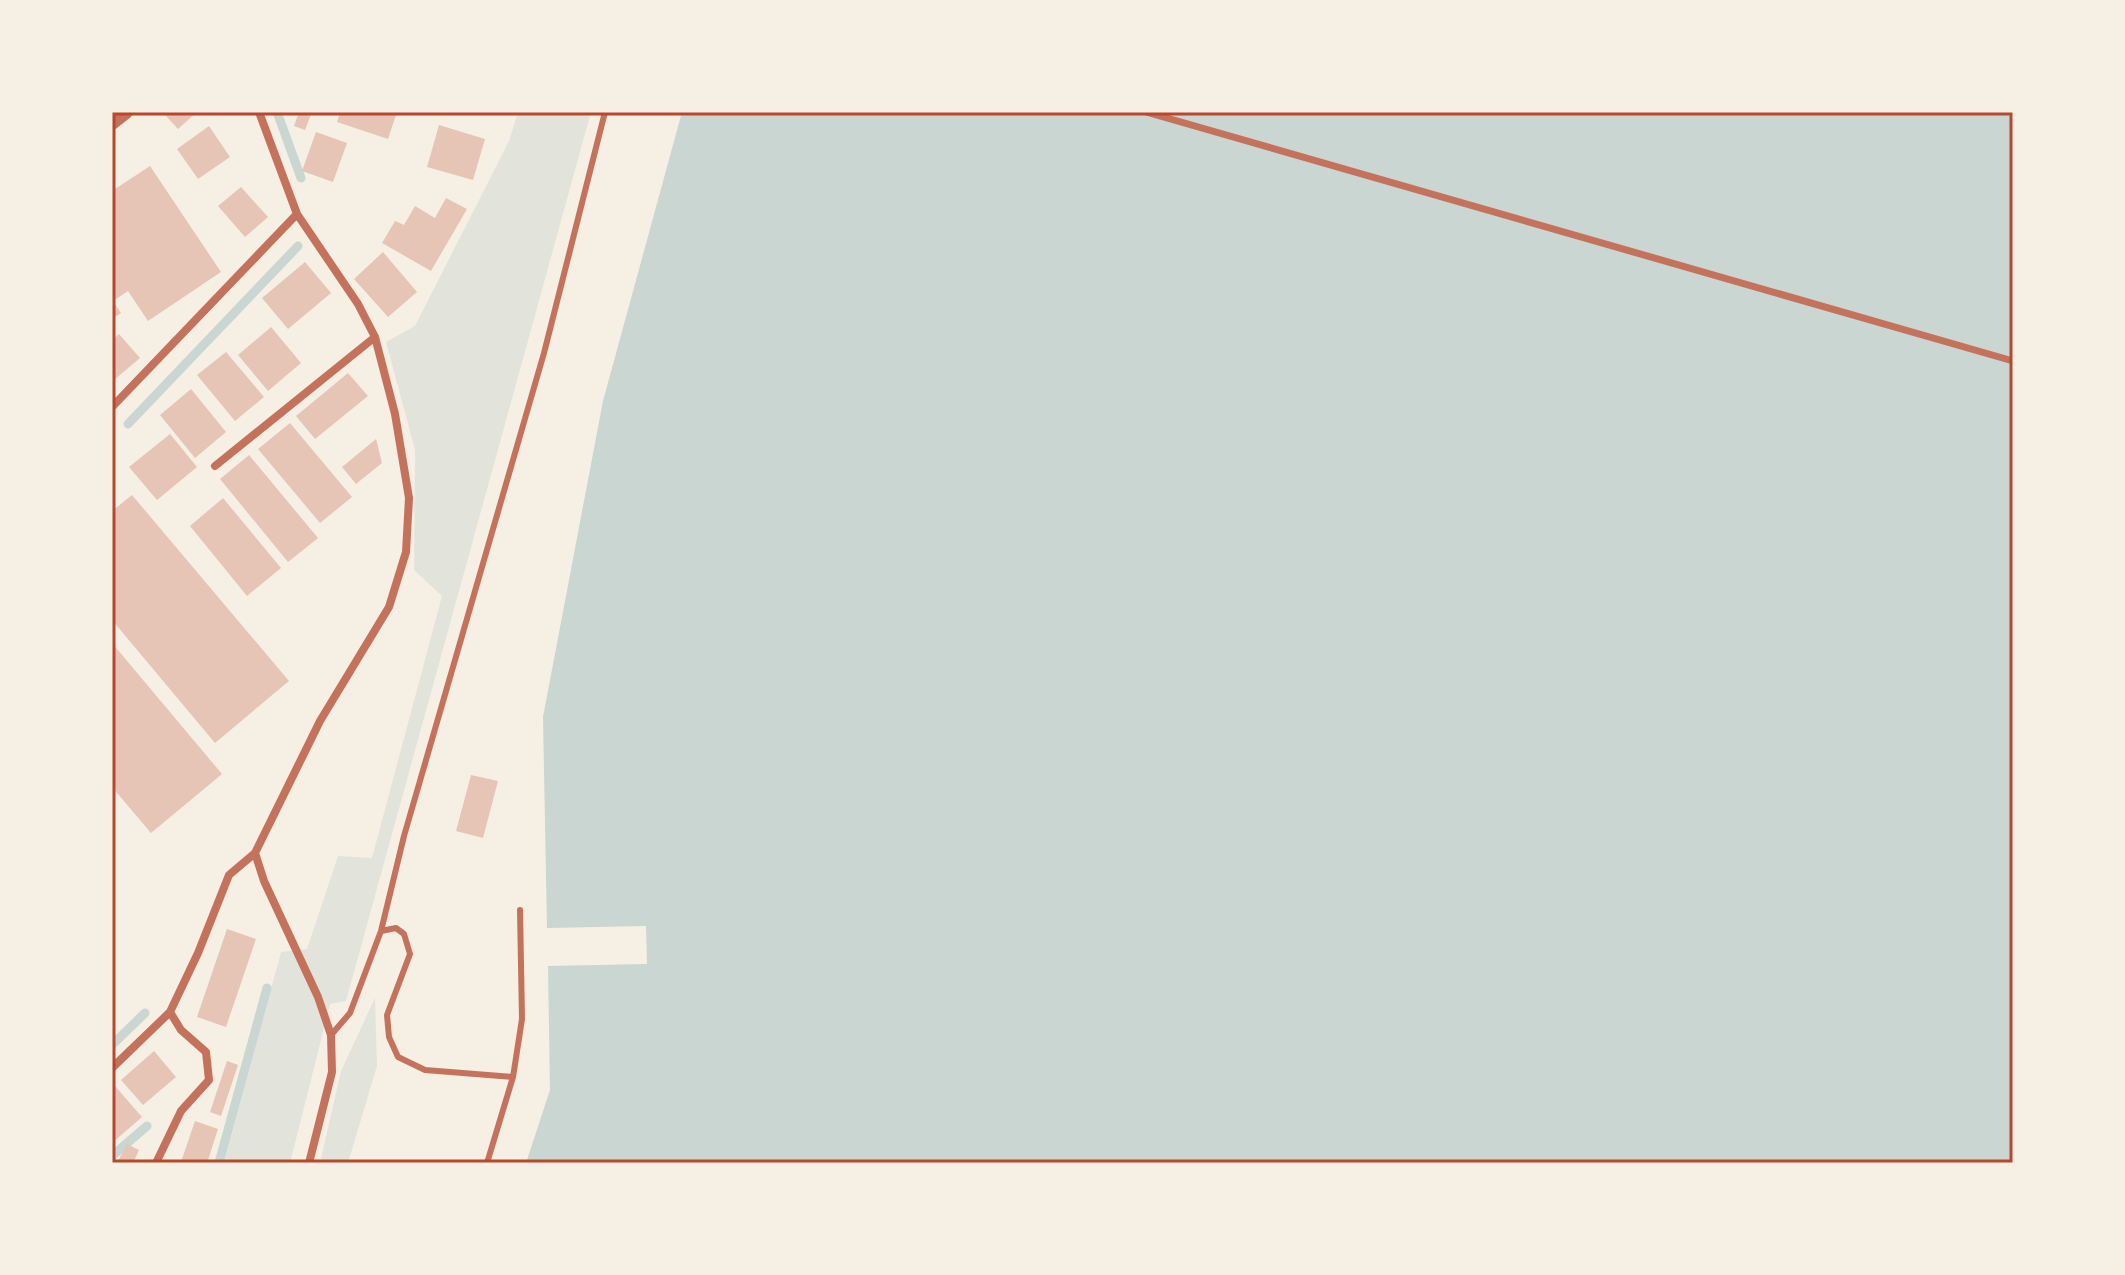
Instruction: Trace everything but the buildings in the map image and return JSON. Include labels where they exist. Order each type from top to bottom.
[{"type":"street","points":[[112,123],[126,112]]},
{"type":"street","points":[[112,1068],[170,1012],[229,875],[255,853],[320,721],[389,607],[406,552],[409,498],[395,414],[375,337],[358,304],[297,214],[259,112]]},
{"type":"street","points":[[1146,112],[2013,361]]},
{"type":"street","points":[[113,406],[297,214]]},
{"type":"street","points":[[215,466],[375,337]]},
{"type":"street","points":[[255,853],[264,881],[318,997],[331,1035],[332,1072],[309,1163]]},
{"type":"street","points":[[156,1163],[181,1111],[209,1080],[206,1052],[181,1030],[170,1012]]},
{"type":"lane","points":[[331,1035],[350,1013],[381,931],[404,836],[544,353],[605,112]]},
{"type":"lane","points":[[487,1163],[513,1077],[522,1019],[520,910]]},
{"type":"lane","points":[[381,931],[396,928],[404,934],[410,954],[387,1015],[389,1037],[398,1057],[425,1070],[513,1077]]},
{"type":"shaded area","points":[[518,112],[591,112],[346,1001],[330,1004],[290,1163],[224,1163],[281,952],[307,949],[338,856],[372,858],[442,596],[414,570],[415,450],[386,342],[415,326],[509,141]]},
{"type":"shaded area","points":[[682,112],[2013,112],[2013,1163],[526,1163],[550,1090],[548,966],[647,964],[646,926],[547,928],[543,717],[603,401]]},
{"type":"shaded area","points":[[375,998],[377,1066],[348,1163],[320,1163],[341,1071]]},
{"type":"waterway","points":[[277,112],[301,178]]},
{"type":"waterway","points":[[128,424],[298,246]]},
{"type":"waterway","points":[[219,1163],[267,988]]},
{"type":"waterway","points":[[112,1045],[145,1013]]},
{"type":"waterway","points":[[112,1156],[147,1126]]}]
